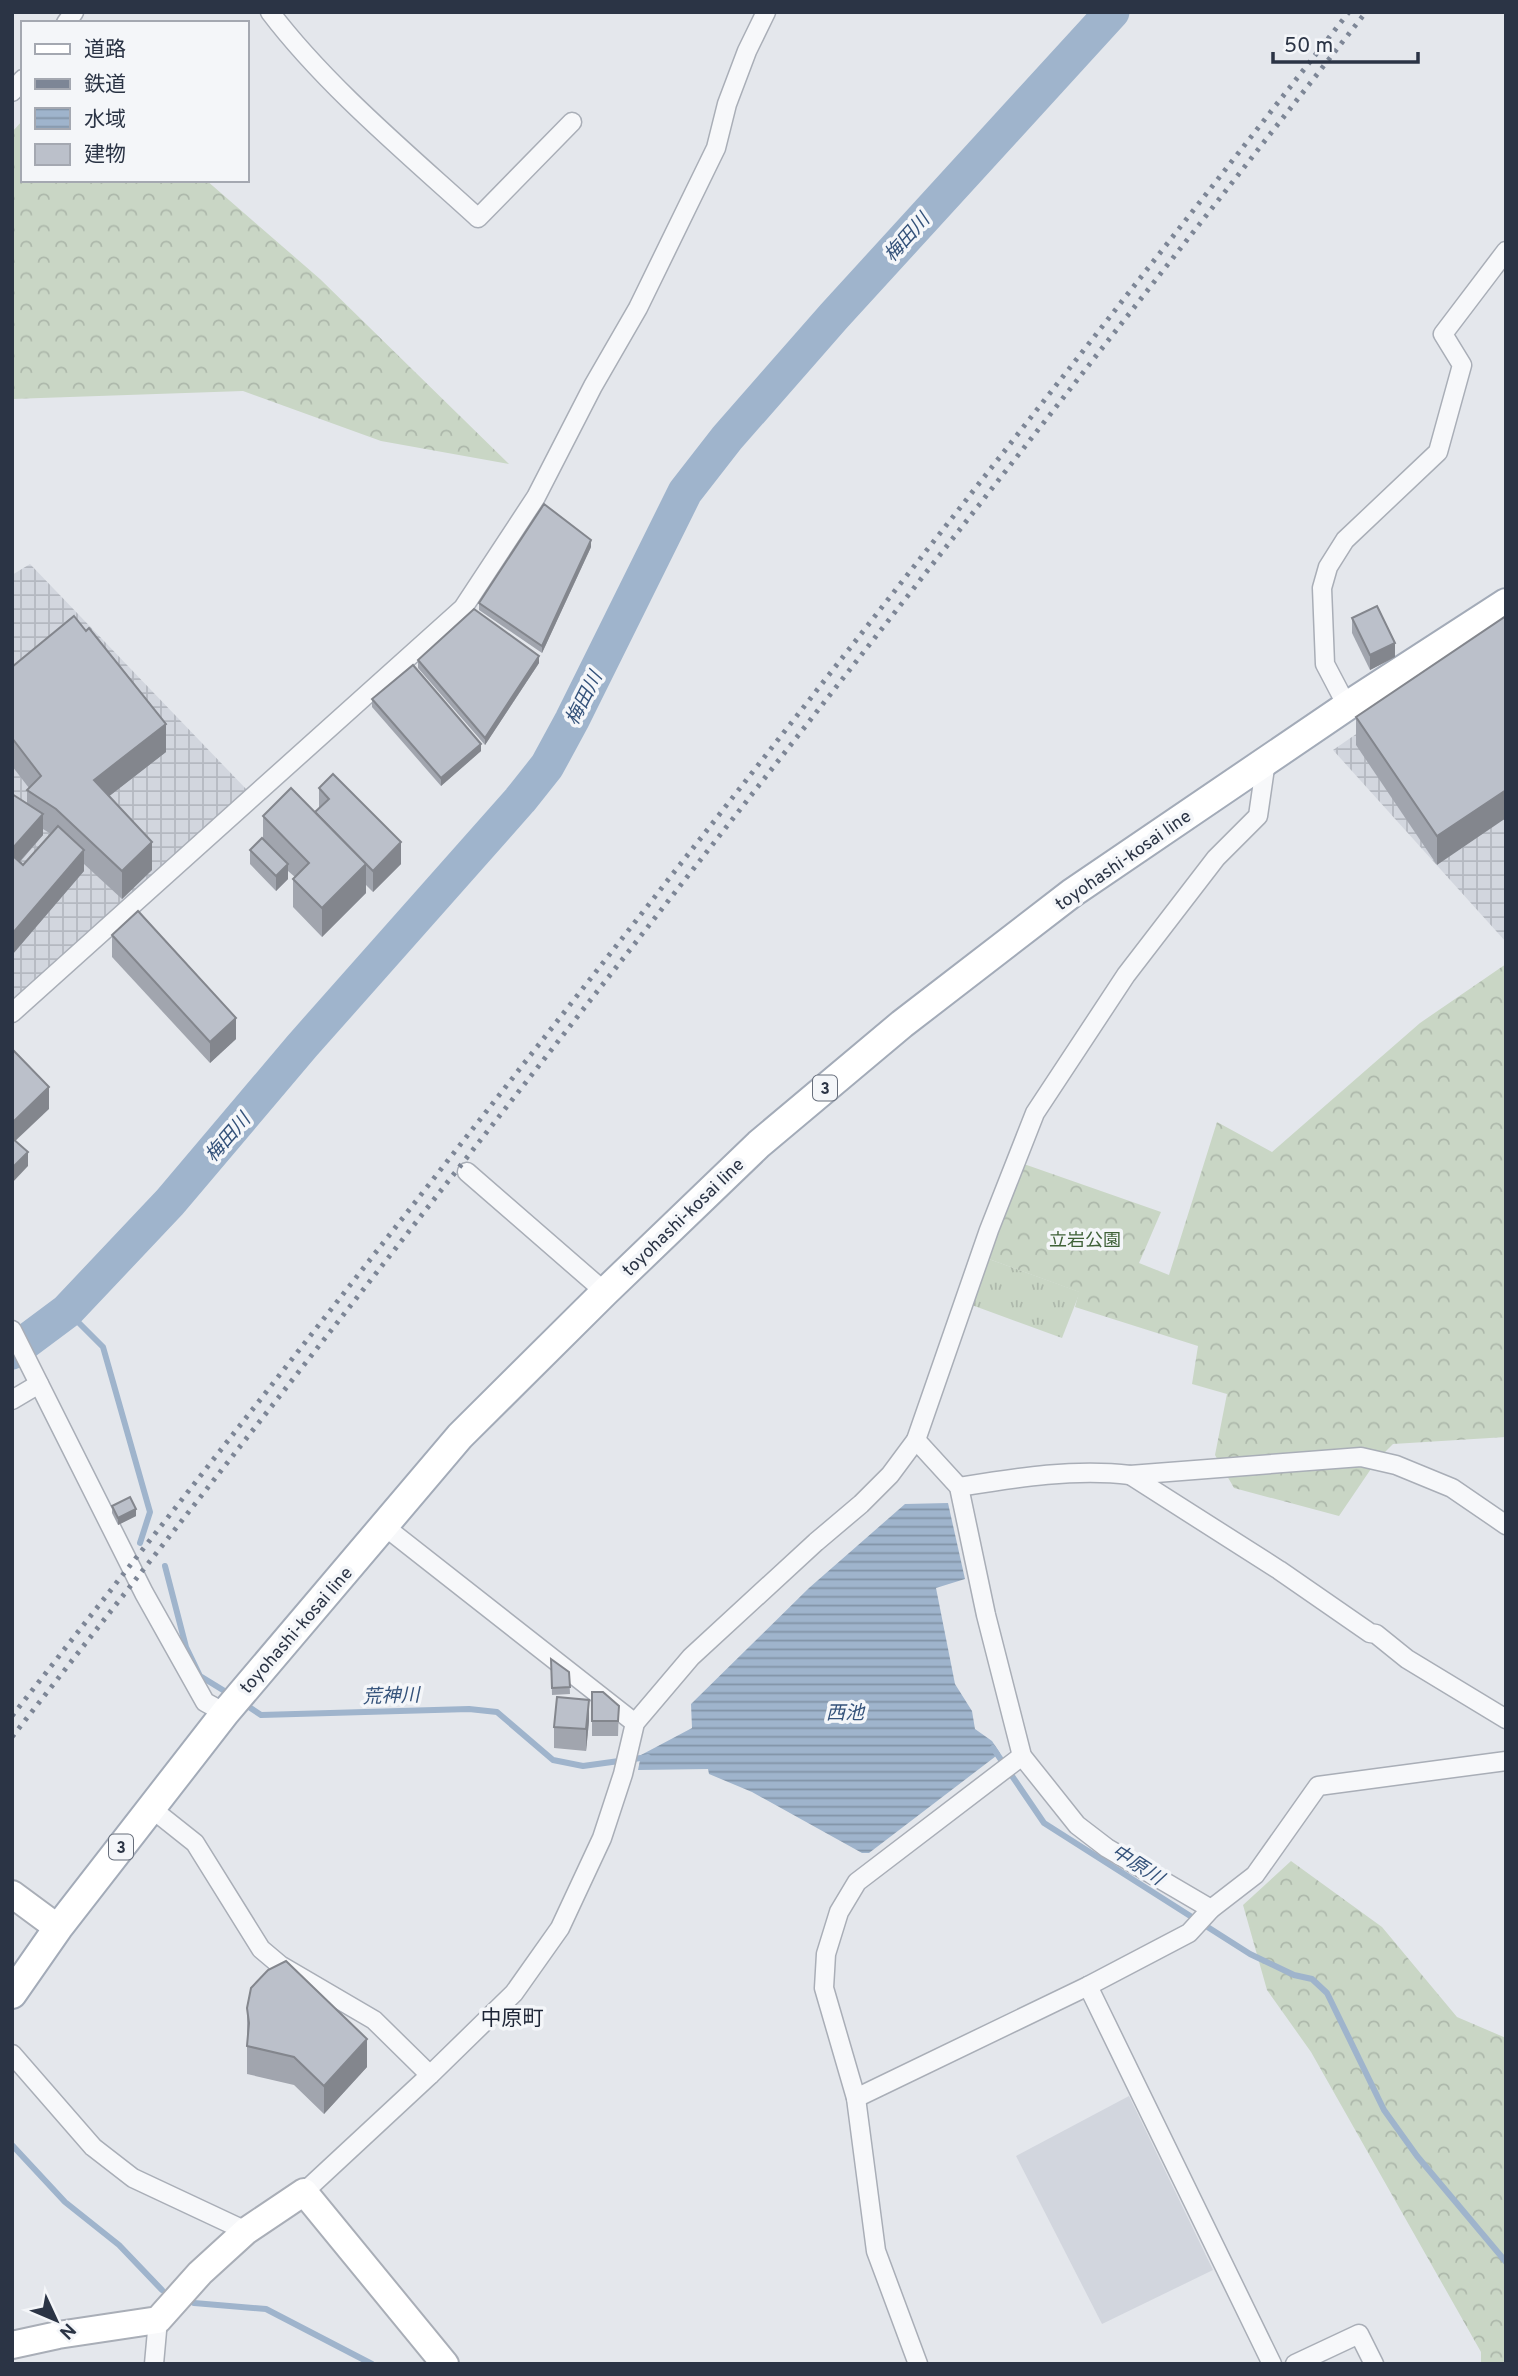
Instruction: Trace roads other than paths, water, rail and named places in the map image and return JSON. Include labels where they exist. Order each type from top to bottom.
[{"type":"main road","name":"toyohashi-kosai line","points":[[12,1994],[58,1928],[234,1702],[460,1436],[759,1144],[902,1024],[1072,893],[1347,706],[1506,603]]},
{"type":"street","points":[[270,12],[284,31],[349,98],[478,218],[572,122]]},
{"type":"street","points":[[12,1013],[463,608],[536,497],[593,386],[638,308],[716,148],[727,104],[747,51],[766,12]]},
{"type":"street","points":[[1347,706],[1325,664],[1322,588],[1328,567],[1345,540],[1438,452],[1462,365],[1443,334],[1506,251]]},
{"type":"street","points":[[154,2364],[158,2320],[200,2273],[246,2231],[304,2192],[514,1993],[560,1928],[602,1838],[623,1774],[635,1723],[691,1657],[861,1504],[890,1475],[916,1440],[989,1230],[1035,1113],[1126,975],[1216,858],[1258,816],[1266,761]]},
{"type":"street","points":[[467,1172],[605,1292]]},
{"type":"street","points":[[12,1330],[144,1593],[205,1702],[234,1702]]},
{"type":"street","points":[[12,1400],[37,1379]]},
{"type":"street","points":[[916,1440],[959,1487],[1019,1758],[1077,1825],[1107,1848],[1208,1912]]},
{"type":"street","points":[[959,1487],[1099,1471],[1130,1475],[1361,1457],[1396,1465],[1452,1488],[1506,1525]]},
{"type":"street","points":[[1130,1475],[1279,1570],[1370,1633],[1376,1634],[1408,1659],[1506,1720]]},
{"type":"street","points":[[384,1526],[635,1723]]},
{"type":"street","points":[[918,2364],[876,2251],[856,2098],[824,1988],[826,1954],[839,1912],[857,1882],[1019,1758]]},
{"type":"street","points":[[856,2098],[1088,1986],[1190,1932],[1208,1912],[1255,1875],[1318,1786],[1506,1761]]},
{"type":"street","points":[[151,1808],[195,1843],[261,1949],[280,1965],[374,2020],[430,2075]]},
{"type":"street","points":[[12,1894],[58,1928]]},
{"type":"street","points":[[1088,1986],[1272,2364]]},
{"type":"street","points":[[12,2054],[93,2147],[133,2178],[246,2231]]},
{"type":"street","points":[[304,2192],[445,2364]]},
{"type":"street","points":[[12,2345],[158,2320]]},
{"type":"street","points":[[1295,2364],[1359,2334],[1374,2364]]},
{"type":"water","name":"西池","points":[[948,1503],[965,1579],[936,1588],[955,1684],[972,1711],[975,1729],[992,1741],[1000,1753],[869,1853],[862,1853],[752,1792],[709,1774],[708,1769],[638,1770],[641,1755],[692,1728],[691,1704],[809,1588],[905,1504]]},
{"type":"waterway","name":"梅田川","points":[[12,1352],[67,1311],[170,1202],[302,1046],[520,800],[547,766],[572,720],[685,492],[727,438],[834,316],[1112,12]]},
{"type":"waterway","name":"荒神川","points":[[67,1311],[103,1347],[150,1512],[140,1543]]},
{"type":"waterway","name":"荒神川","points":[[165,1566],[186,1647],[200,1676],[231,1695]]},
{"type":"waterway","name":"荒神川","points":[[243,1703],[261,1715],[469,1709],[497,1712],[553,1760],[583,1766],[648,1757]]},
{"type":"waterway","name":"中原川","points":[[993,1748],[1044,1823],[1250,1954],[1294,1975],[1312,1979],[1327,1993],[1384,2110],[1417,2156],[1506,2262]]},
{"type":"waterway","points":[[12,2145],[65,2202],[119,2245],[162,2290]]},
{"type":"waterway","points":[[194,2303],[266,2309],[372,2364]]},
{"type":"railway","points":[[12,1716],[1349,12]]},
{"type":"railway","points":[[12,1737],[1366,12]]},
{"type":"district","name":"中原町","points":[[512,2018]]},
{"type":"park label","name":"立岩公園","points":[[1085,1240]]}]
